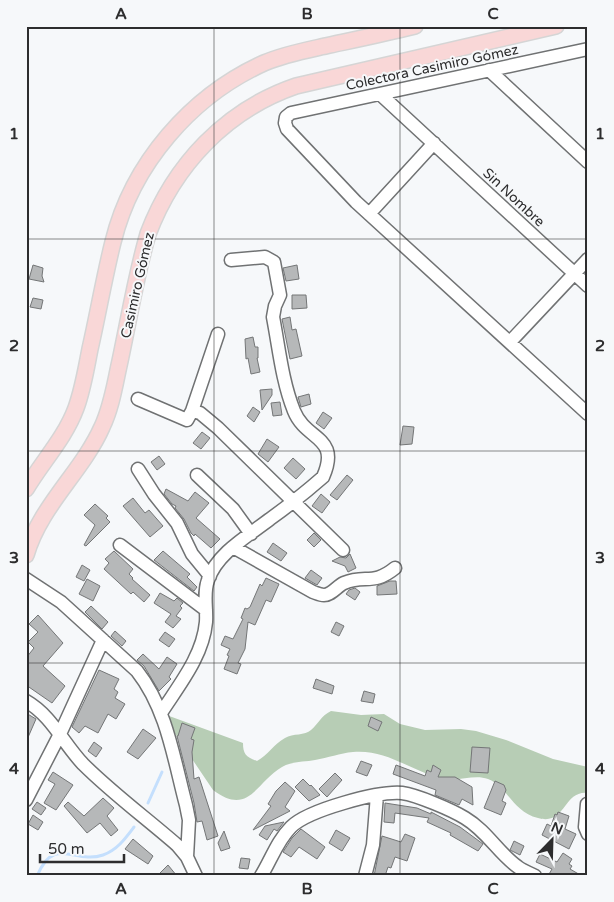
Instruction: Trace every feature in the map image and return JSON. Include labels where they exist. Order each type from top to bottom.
[{"type":"main road","points":[[26,489],[65,430],[76,408],[118,224],[136,182],[164,140],[207,98],[234,79],[263,64],[294,53],[415,26]]},
{"type":"main road","name":"Casimiro Gómez","points":[[26,555],[42,520],[88,453],[102,428],[113,396],[148,234],[172,184],[204,144],[231,120],[247,109],[296,86],[556,26]]},
{"type":"street","name":"Colectora Casimiro Gómez","points":[[369,214],[287,128],[285,120],[291,113],[588,49]]},
{"type":"street","points":[[488,70],[588,162]]},
{"type":"street","name":"Sin Nombre","points":[[380,94],[588,286]]},
{"type":"street","points":[[434,144],[369,214],[588,414]]},
{"type":"street","points":[[161,713],[190,668],[201,644],[206,622],[208,580],[218,563],[233,547],[323,477],[328,465],[329,454],[325,445],[303,426],[294,412],[286,382],[273,317],[280,295],[274,262],[264,257],[231,260]]},
{"type":"street","points":[[510,342],[588,259]]},
{"type":"street","points":[[138,399],[187,420],[192,411],[218,334]]},
{"type":"street","points":[[192,411],[200,414],[218,428],[343,550]]},
{"type":"street","points":[[138,469],[154,494],[177,523],[192,554],[210,576]]},
{"type":"street","points":[[197,475],[233,509],[251,534]]},
{"type":"street","points":[[120,545],[206,610]]},
{"type":"street","points":[[233,547],[322,596],[329,594],[342,583],[385,577],[395,568]]},
{"type":"street","points":[[26,579],[61,602],[137,671],[147,683],[161,713],[186,805],[189,820],[187,857]]},
{"type":"street","points":[[26,800],[60,734],[103,640]]},
{"type":"street","points":[[26,701],[43,713],[72,752],[94,775],[178,845],[187,857],[196,876]]},
{"type":"street","points":[[267,874],[282,837],[305,816],[319,810],[377,795],[404,793],[466,818],[482,831],[516,872],[536,876]]},
{"type":"street","points":[[365,876],[373,845],[377,795]]},
{"type":"street","points":[[587,804],[586,827],[588,834]]},
{"type":"green space","points":[[331,711],[361,715],[384,714],[400,724],[425,730],[461,729],[476,731],[506,740],[553,759],[588,767],[588,793],[574,797],[554,817],[547,819],[538,818],[522,810],[501,787],[488,779],[478,777],[447,779],[423,772],[379,754],[353,752],[286,765],[273,773],[244,799],[235,800],[213,790],[161,713],[243,743],[246,755],[257,761],[285,738],[308,732]]},
{"type":"building","points":[[33,265],[43,268],[42,276],[44,282],[29,279]]},
{"type":"building","points":[[297,265],[299,279],[286,281],[283,268]]},
{"type":"building","points":[[292,295],[306,295],[307,308],[292,309]]},
{"type":"building","points":[[33,298],[43,300],[41,309],[30,307]]},
{"type":"building","points":[[290,317],[292,330],[296,329],[302,356],[290,359],[282,319]]},
{"type":"building","points":[[253,337],[255,347],[258,347],[257,358],[260,372],[251,374],[248,358],[246,359],[245,339]]},
{"type":"building","points":[[272,389],[272,395],[262,410],[260,390]]},
{"type":"building","points":[[309,394],[311,404],[301,407],[298,397]]},
{"type":"building","points":[[280,402],[282,415],[273,416],[271,403]]},
{"type":"building","points":[[253,407],[260,412],[254,422],[247,416]]},
{"type":"building","points":[[323,412],[332,418],[324,429],[316,423]]},
{"type":"building","points":[[403,426],[414,427],[412,444],[400,445]]},
{"type":"building","points":[[202,432],[210,438],[201,449],[193,443]]},
{"type":"building","points":[[267,439],[279,447],[268,462],[258,454]]},
{"type":"building","points":[[159,456],[165,464],[157,470],[151,462]]},
{"type":"building","points":[[293,458],[305,469],[296,479],[284,468]]},
{"type":"building","points":[[347,475],[353,480],[337,500],[330,495]]},
{"type":"building","points":[[166,489],[188,501],[195,492],[209,503],[196,518],[220,539],[211,548],[195,534],[194,536],[191,533],[184,519],[175,508],[176,506],[164,494]]},
{"type":"building","points":[[321,494],[330,502],[322,513],[312,506]]},
{"type":"building","points":[[133,498],[145,513],[149,510],[163,526],[150,537],[123,506]]},
{"type":"building","points":[[95,504],[108,516],[106,518],[110,522],[86,546],[84,545],[95,525],[84,515]]},
{"type":"building","points":[[314,533],[321,540],[314,547],[307,540]]},
{"type":"building","points":[[273,543],[287,553],[281,561],[267,552]]},
{"type":"building","points":[[114,551],[133,569],[129,574],[132,579],[150,595],[144,602],[133,592],[131,594],[104,569],[109,563],[105,559]]},
{"type":"building","points":[[163,551],[190,574],[187,577],[197,587],[194,591],[154,560]]},
{"type":"building","points":[[350,554],[356,568],[348,572],[345,566],[332,561],[340,557],[346,558]]},
{"type":"building","points":[[82,565],[90,570],[84,581],[76,577]]},
{"type":"building","points":[[311,570],[322,578],[317,585],[305,578]]},
{"type":"building","points":[[266,578],[279,584],[271,602],[266,600],[255,625],[248,622],[245,649],[238,663],[241,664],[237,674],[224,669],[230,649],[221,645],[225,636],[233,639],[243,619],[241,618],[245,608],[250,607],[260,584],[262,586]]},
{"type":"building","points":[[87,579],[100,586],[93,601],[79,594]]},
{"type":"building","points":[[390,581],[396,581],[397,594],[377,595],[377,586]]},
{"type":"building","points":[[355,588],[360,592],[355,600],[346,594],[349,590]]},
{"type":"building","points":[[160,593],[174,601],[177,598],[183,603],[176,616],[181,619],[173,628],[165,622],[171,614],[154,603]]},
{"type":"building","points":[[91,606],[108,622],[102,629],[85,612]]},
{"type":"building","points":[[38,615],[63,643],[43,666],[65,686],[52,703],[26,685],[26,658],[34,648],[28,642],[38,632],[29,624]]},
{"type":"building","points":[[336,622],[344,626],[339,636],[331,632]]},
{"type":"building","points":[[115,631],[126,641],[122,646],[111,636]]},
{"type":"building","points":[[165,632],[175,639],[169,647],[159,640]]},
{"type":"building","points":[[143,654],[159,669],[167,657],[177,664],[169,677],[171,679],[159,691],[144,666],[137,660]]},
{"type":"building","points":[[99,670],[119,679],[114,689],[118,692],[115,698],[125,704],[116,719],[108,714],[98,733],[85,726],[79,733],[72,727]]},
{"type":"building","points":[[316,679],[334,686],[332,694],[313,688]]},
{"type":"building","points":[[364,691],[375,694],[373,703],[361,701]]},
{"type":"building","points":[[26,713],[36,719],[26,742]]},
{"type":"building","points":[[371,717],[382,722],[378,731],[368,726]]},
{"type":"building","points":[[182,723],[195,728],[191,739],[194,740],[192,752],[194,779],[199,777],[218,836],[207,840],[202,821],[197,822],[177,736]]},
{"type":"building","points":[[143,729],[156,738],[138,759],[127,752]]},
{"type":"building","points":[[94,742],[102,748],[96,757],[88,751]]},
{"type":"building","points":[[472,747],[490,748],[488,773],[470,772]]},
{"type":"building","points":[[361,761],[372,765],[367,776],[356,772]]},
{"type":"building","points":[[396,765],[425,776],[427,770],[431,772],[433,765],[441,770],[438,777],[455,777],[472,787],[473,805],[462,799],[459,805],[435,795],[436,790],[393,774]]},
{"type":"building","points":[[53,772],[73,785],[56,810],[44,803],[55,784],[48,780]]},
{"type":"building","points":[[335,773],[342,780],[327,797],[319,789]]},
{"type":"building","points":[[303,779],[320,795],[309,801],[295,787]]},
{"type":"building","points":[[495,781],[504,785],[506,790],[502,801],[506,803],[501,815],[484,808]]},
{"type":"building","points":[[285,782],[295,791],[285,807],[290,811],[253,830],[271,806],[268,804],[276,791]]},
{"type":"building","points":[[103,798],[114,808],[107,816],[118,830],[111,836],[100,823],[87,833],[64,806],[68,802],[84,816]]},
{"type":"building","points":[[37,802],[46,808],[41,815],[32,809]]},
{"type":"building","points":[[385,803],[417,808],[431,814],[431,812],[460,827],[483,844],[478,851],[450,835],[451,833],[427,822],[429,818],[395,813],[394,823],[384,822]]},
{"type":"building","points":[[558,812],[569,816],[565,829],[576,834],[569,849],[542,835],[547,824],[551,826],[555,814],[557,815]]},
{"type":"building","points":[[33,815],[43,822],[38,830],[28,824]]},
{"type":"building","points":[[284,822],[277,831],[274,829],[267,840],[259,835],[265,826]]},
{"type":"building","points":[[301,829],[325,847],[317,859],[299,847],[291,857],[283,852],[292,838]]},
{"type":"building","points":[[336,830],[350,838],[342,851],[329,843]]},
{"type":"building","points":[[224,831],[230,848],[221,851],[218,843]]},
{"type":"building","points":[[405,834],[415,838],[407,861],[395,857],[391,868],[388,867],[385,876],[374,876],[382,836],[401,842]]},
{"type":"building","points":[[133,839],[153,856],[148,864],[125,849]]},
{"type":"building","points":[[514,841],[524,846],[520,855],[510,850]]},
{"type":"building","points":[[563,853],[572,859],[569,864],[572,866],[570,869],[582,876],[548,876],[552,869],[536,862],[540,854],[557,862]]},
{"type":"building","points":[[241,858],[250,859],[248,869],[239,868]]},
{"type":"building","points":[[168,865],[177,876],[157,876]]},
{"type":"waterway","points":[[148,803],[162,772]]},
{"type":"waterway","points":[[37,876],[44,863],[51,856],[58,854],[83,857],[103,855],[120,844],[134,827]]}]
